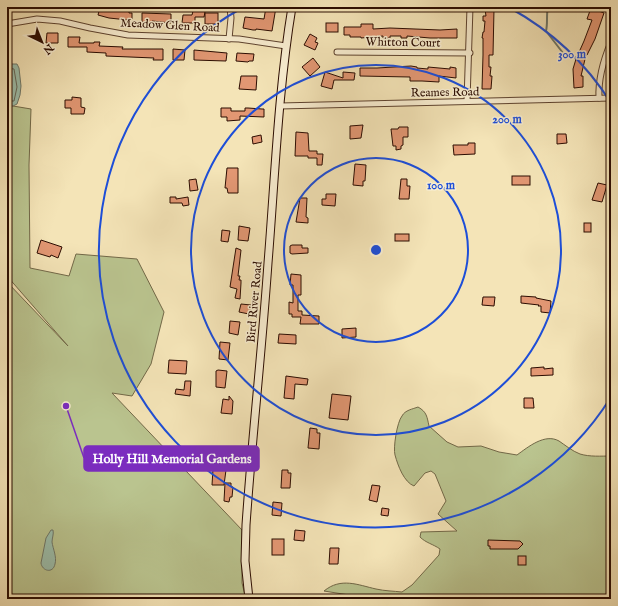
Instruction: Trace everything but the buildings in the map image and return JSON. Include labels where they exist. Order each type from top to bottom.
[{"type":"street","points":[[229,39],[231,18],[230,7]]},
{"type":"street","name":"Bird River Road","points":[[249,599],[245,565],[245,537],[280,106],[286,46],[292,7]]},
{"type":"street","points":[[467,101],[470,53],[470,7]]},
{"type":"street","name":"Meadow Glen Road","points":[[7,24],[37,19],[128,35],[229,39],[286,46]]},
{"type":"street","points":[[599,98],[602,64],[611,42]]},
{"type":"street","name":"Whitton Court","points":[[337,52],[470,53]]},
{"type":"street","name":"Reames Road","points":[[280,106],[611,98]]},
{"type":"green space","points":[[7,105],[31,109],[29,165],[30,268],[69,276],[76,254],[137,259],[164,312],[151,364],[132,396],[112,393],[242,530],[242,583],[246,599],[7,599],[7,282],[68,346],[7,276]]},
{"type":"green space","points":[[418,407],[425,413],[429,426],[447,442],[458,447],[481,446],[499,452],[517,455],[537,442],[554,439],[580,454],[592,456],[611,456],[611,599],[589,599],[572,596],[569,599],[344,599],[349,595],[324,591],[337,584],[350,583],[376,589],[402,592],[412,585],[439,555],[440,549],[420,537],[421,532],[457,531],[438,514],[446,501],[435,474],[431,471],[425,473],[414,486],[404,477],[396,459],[395,441],[400,419],[405,412]]},
{"type":"water","points":[[7,64],[17,64],[19,68],[21,86],[20,95],[17,104],[13,106],[7,105]]},
{"type":"water","points":[[51,530],[53,530],[52,542],[55,561],[54,567],[48,570],[43,568],[41,563],[46,538]]},
{"type":"waterway","points":[[548,7],[546,31],[563,53]]},
{"type":"place","name":"Holly Hill Memorial Gardens","points":[[66,406]]}]
